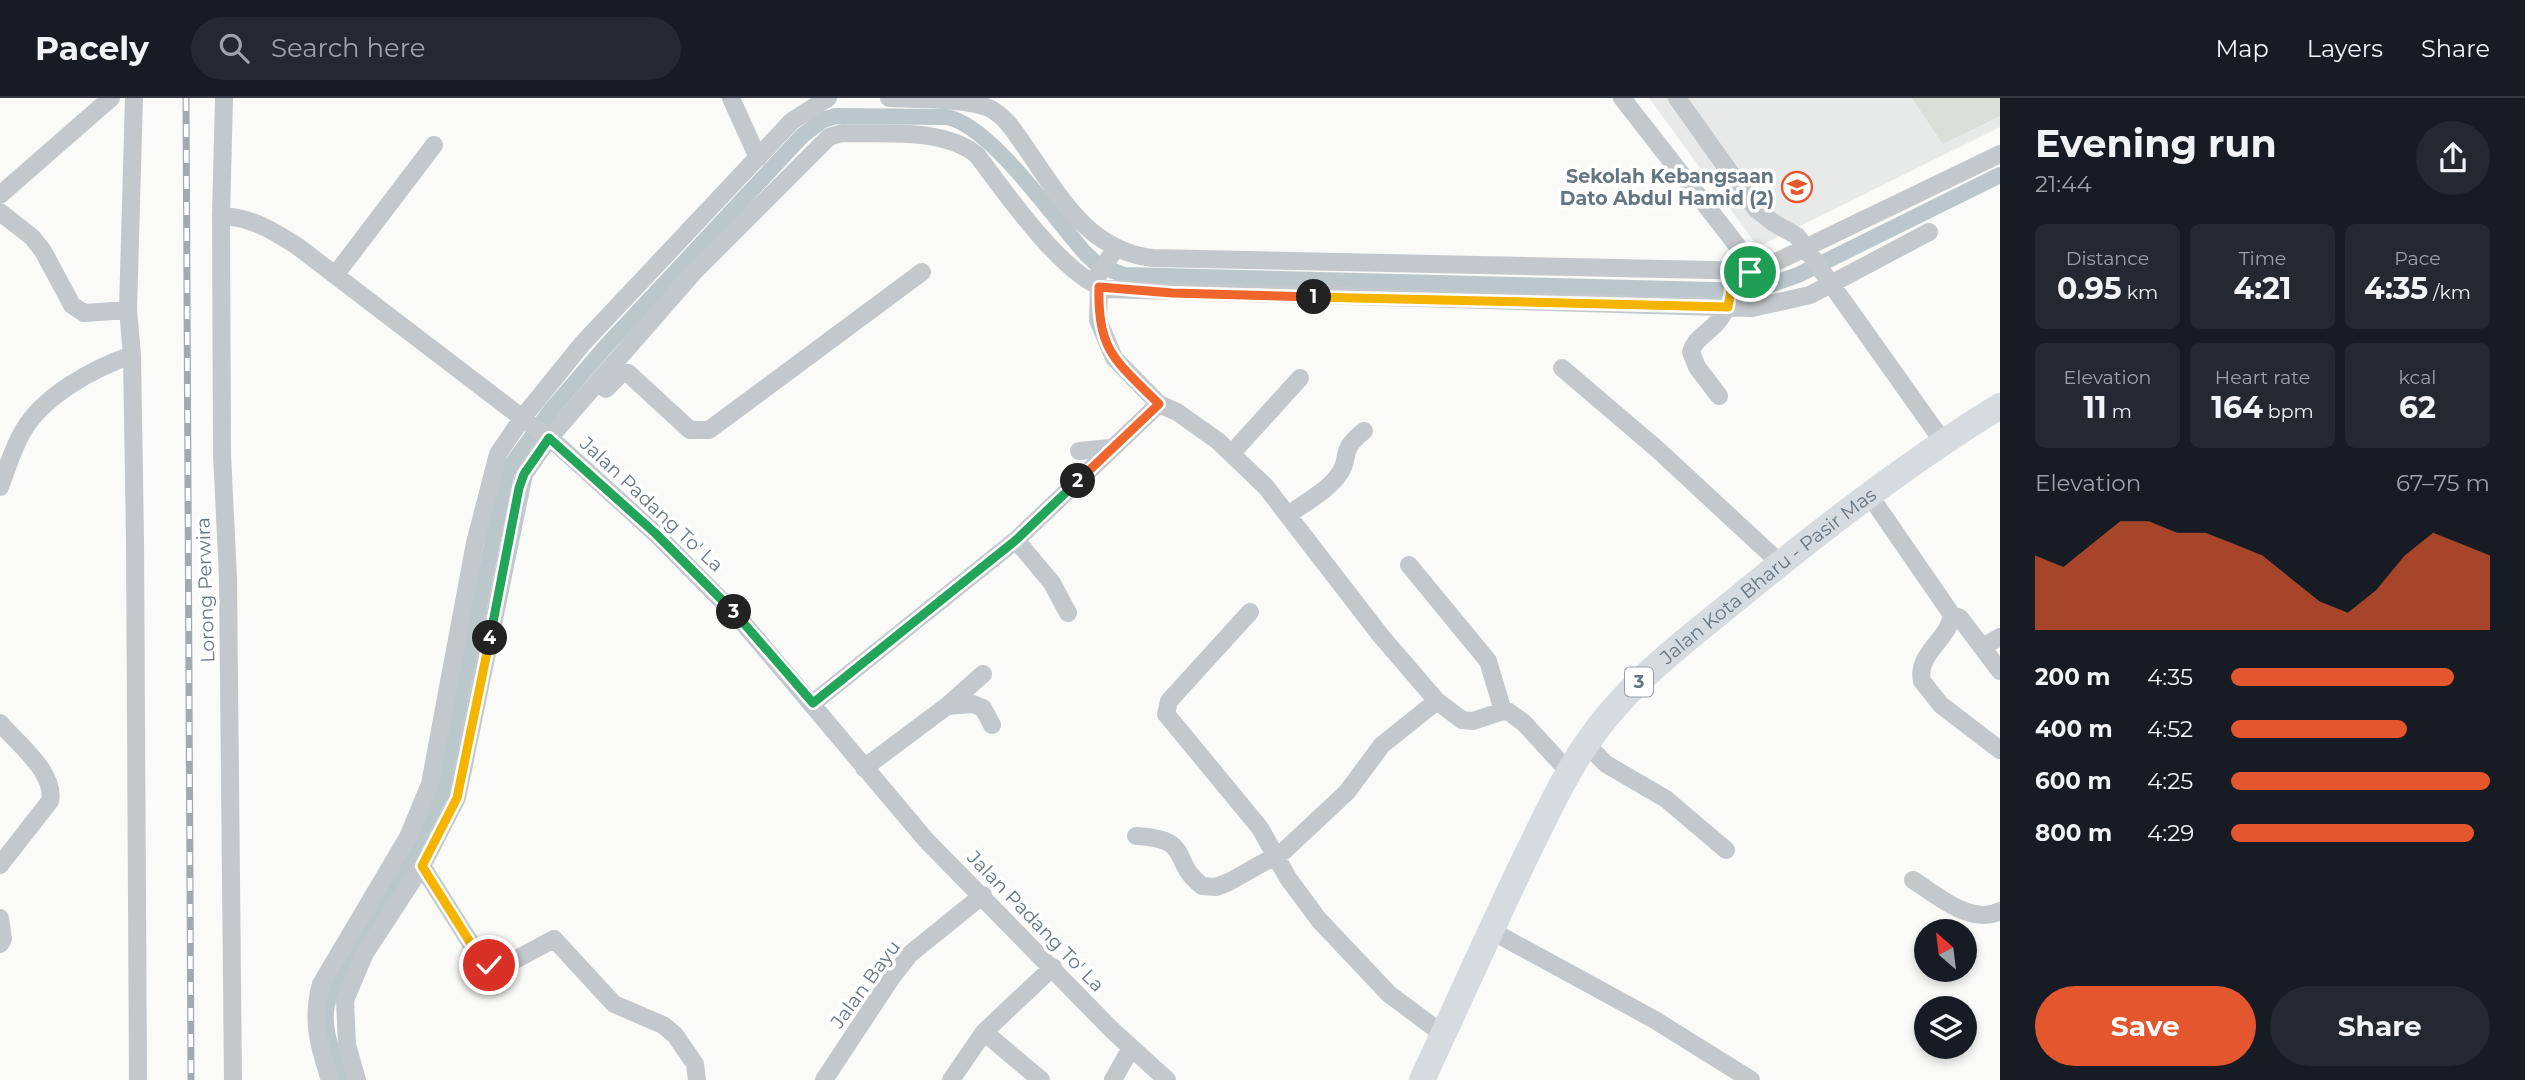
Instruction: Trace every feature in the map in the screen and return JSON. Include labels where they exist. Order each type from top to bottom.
[{"type":"highway","name":"Jalan Kota Bharu - Pasir Mas","points":[[1422,1080],[1490,930],[1569,772],[1586,744],[1619,702],[1664,658],[1780,564],[1944,443],[2000,407]]},
{"type":"street","points":[[0,195],[111,98]]},
{"type":"street","points":[[134,98],[128,310],[132,355],[138,1080]]},
{"type":"street","points":[[731,98],[758,158]]},
{"type":"street","points":[[330,1080],[315,1030],[316,1003],[321,984],[422,808],[438,755],[462,609],[491,472],[498,454],[591,335],[792,121],[828,98]]},
{"type":"street","points":[[889,98],[965,102],[989,107],[1009,123],[1084,225],[1114,252],[1159,258],[1733,276],[1757,271],[1808,251],[2000,154]]},
{"type":"street","points":[[1622,98],[1757,271]]},
{"type":"street","points":[[1677,98],[1756,209],[1773,223],[1790,230],[1808,251],[1944,443]]},
{"type":"street","name":"Lorong Perwira","points":[[226,100],[221,215],[233,1080]]},
{"type":"street","points":[[357,1080],[346,1045],[345,1000],[365,953],[422,866],[447,820],[465,768],[519,488],[524,474],[693,273],[818,145],[842,132],[944,138],[962,143],[977,155],[1054,250],[1096,283],[1172,293],[1779,304],[1811,295],[1829,283],[1929,232]]},
{"type":"street","points":[[337,274],[434,145]]},
{"type":"street","points":[[0,212],[32,237],[43,251],[72,305],[84,313],[128,310]]},
{"type":"street","name":"Jalan Padang To' La","points":[[221,215],[242,217],[266,227],[337,274],[551,439],[707,583],[813,703],[926,840],[1131,1048],[1167,1080]]},
{"type":"street","points":[[1114,252],[1096,283],[1098,320],[1104,340],[1114,358],[1159,404],[1190,421],[1232,453],[1289,514],[1381,636],[1437,701],[1462,720],[1473,721],[1503,711]]},
{"type":"street","points":[[551,439],[614,379],[628,373],[690,430],[699,432],[718,426],[922,272]]},
{"type":"street","points":[[1719,396],[1697,367],[1691,352],[1693,345],[1717,323],[1729,304],[1733,276]]},
{"type":"street","points":[[0,487],[23,432],[38,411],[95,371],[132,355]]},
{"type":"street","points":[[1562,369],[1657,449],[1780,564]]},
{"type":"street","points":[[1232,453],[1300,378]]},
{"type":"street","points":[[813,703],[1016,540],[1159,404]]},
{"type":"street","points":[[1289,514],[1336,479],[1342,470],[1348,444],[1364,431]]},
{"type":"street","points":[[1079,451],[1111,448]]},
{"type":"street","points":[[1870,496],[1952,615],[1959,618],[2000,671]]},
{"type":"street","points":[[1016,540],[1052,583],[1068,613]]},
{"type":"street","points":[[1409,565],[1488,661],[1503,711],[1524,723],[1569,772]]},
{"type":"street","points":[[1250,612],[1169,701],[1166,714],[1260,828],[1301,897],[1389,994],[1444,1035]]},
{"type":"street","points":[[1952,615],[1950,626],[1924,661],[1922,681],[1941,705],[2000,750]]},
{"type":"street","points":[[1982,647],[2000,636]]},
{"type":"street","points":[[864,768],[947,706],[984,674]]},
{"type":"street","points":[[1136,836],[1161,837],[1174,844],[1197,882],[1209,887],[1229,882],[1277,856],[1348,792],[1382,745],[1437,701]]},
{"type":"street","points":[[947,706],[973,704],[983,708],[992,725]]},
{"type":"street","points":[[0,723],[46,776],[52,792],[50,801],[0,865]]},
{"type":"street","points":[[1586,744],[1606,764],[1666,799],[1726,850]]},
{"type":"street","points":[[422,866],[480,958],[489,965],[512,962],[554,939],[614,1004],[663,1025],[675,1035],[695,1064],[697,1080]]},
{"type":"street","points":[[1913,880],[1965,912],[1989,916],[2000,911]]},
{"type":"street","name":"Jalan Bayu","points":[[824,1080],[891,977],[910,954],[983,895]]},
{"type":"street","points":[[0,918],[3,939],[0,944]]},
{"type":"street","points":[[1490,930],[1655,1020],[1751,1080]]},
{"type":"street","points":[[951,1080],[984,1032],[1053,967]]},
{"type":"street","points":[[984,1032],[1041,1080]]},
{"type":"street","points":[[1113,1080],[1131,1048]]},
{"type":"shaded area","name":"Sekolah Kebangsaan Dato Abdul Hamid (2)","points":[[1649,98],[2000,98],[2000,127],[1758,247]]},
{"type":"shaded area","points":[[1912,98],[2000,98],[2000,116],[1943,144]]},
{"type":"waterway","points":[[342,1080],[327,1029],[326,1012],[331,993],[354,944],[431,825],[439,804],[507,471],[551,410],[607,345],[803,135],[823,120],[836,116],[947,117],[964,124],[1002,154],[1085,253],[1098,265],[1124,275],[1753,291],[1798,275],[2000,175]]},
{"type":"railway","points":[[186,98],[191,1080]]},
{"type":"place","name":"Sekolah Kebangsaan Dato Abdul Hamid (2)","points":[[1797,187]]},
{"type":"route","points":[[489,965],[480,958],[422,866],[457,798],[465,768],[519,488],[534,457],[549,438],[603,484],[707,583],[813,703],[1016,540],[1159,404],[1114,358],[1104,340],[1098,320],[1099,287],[1172,293],[1728,307],[1734,272],[1750,272]]}]
